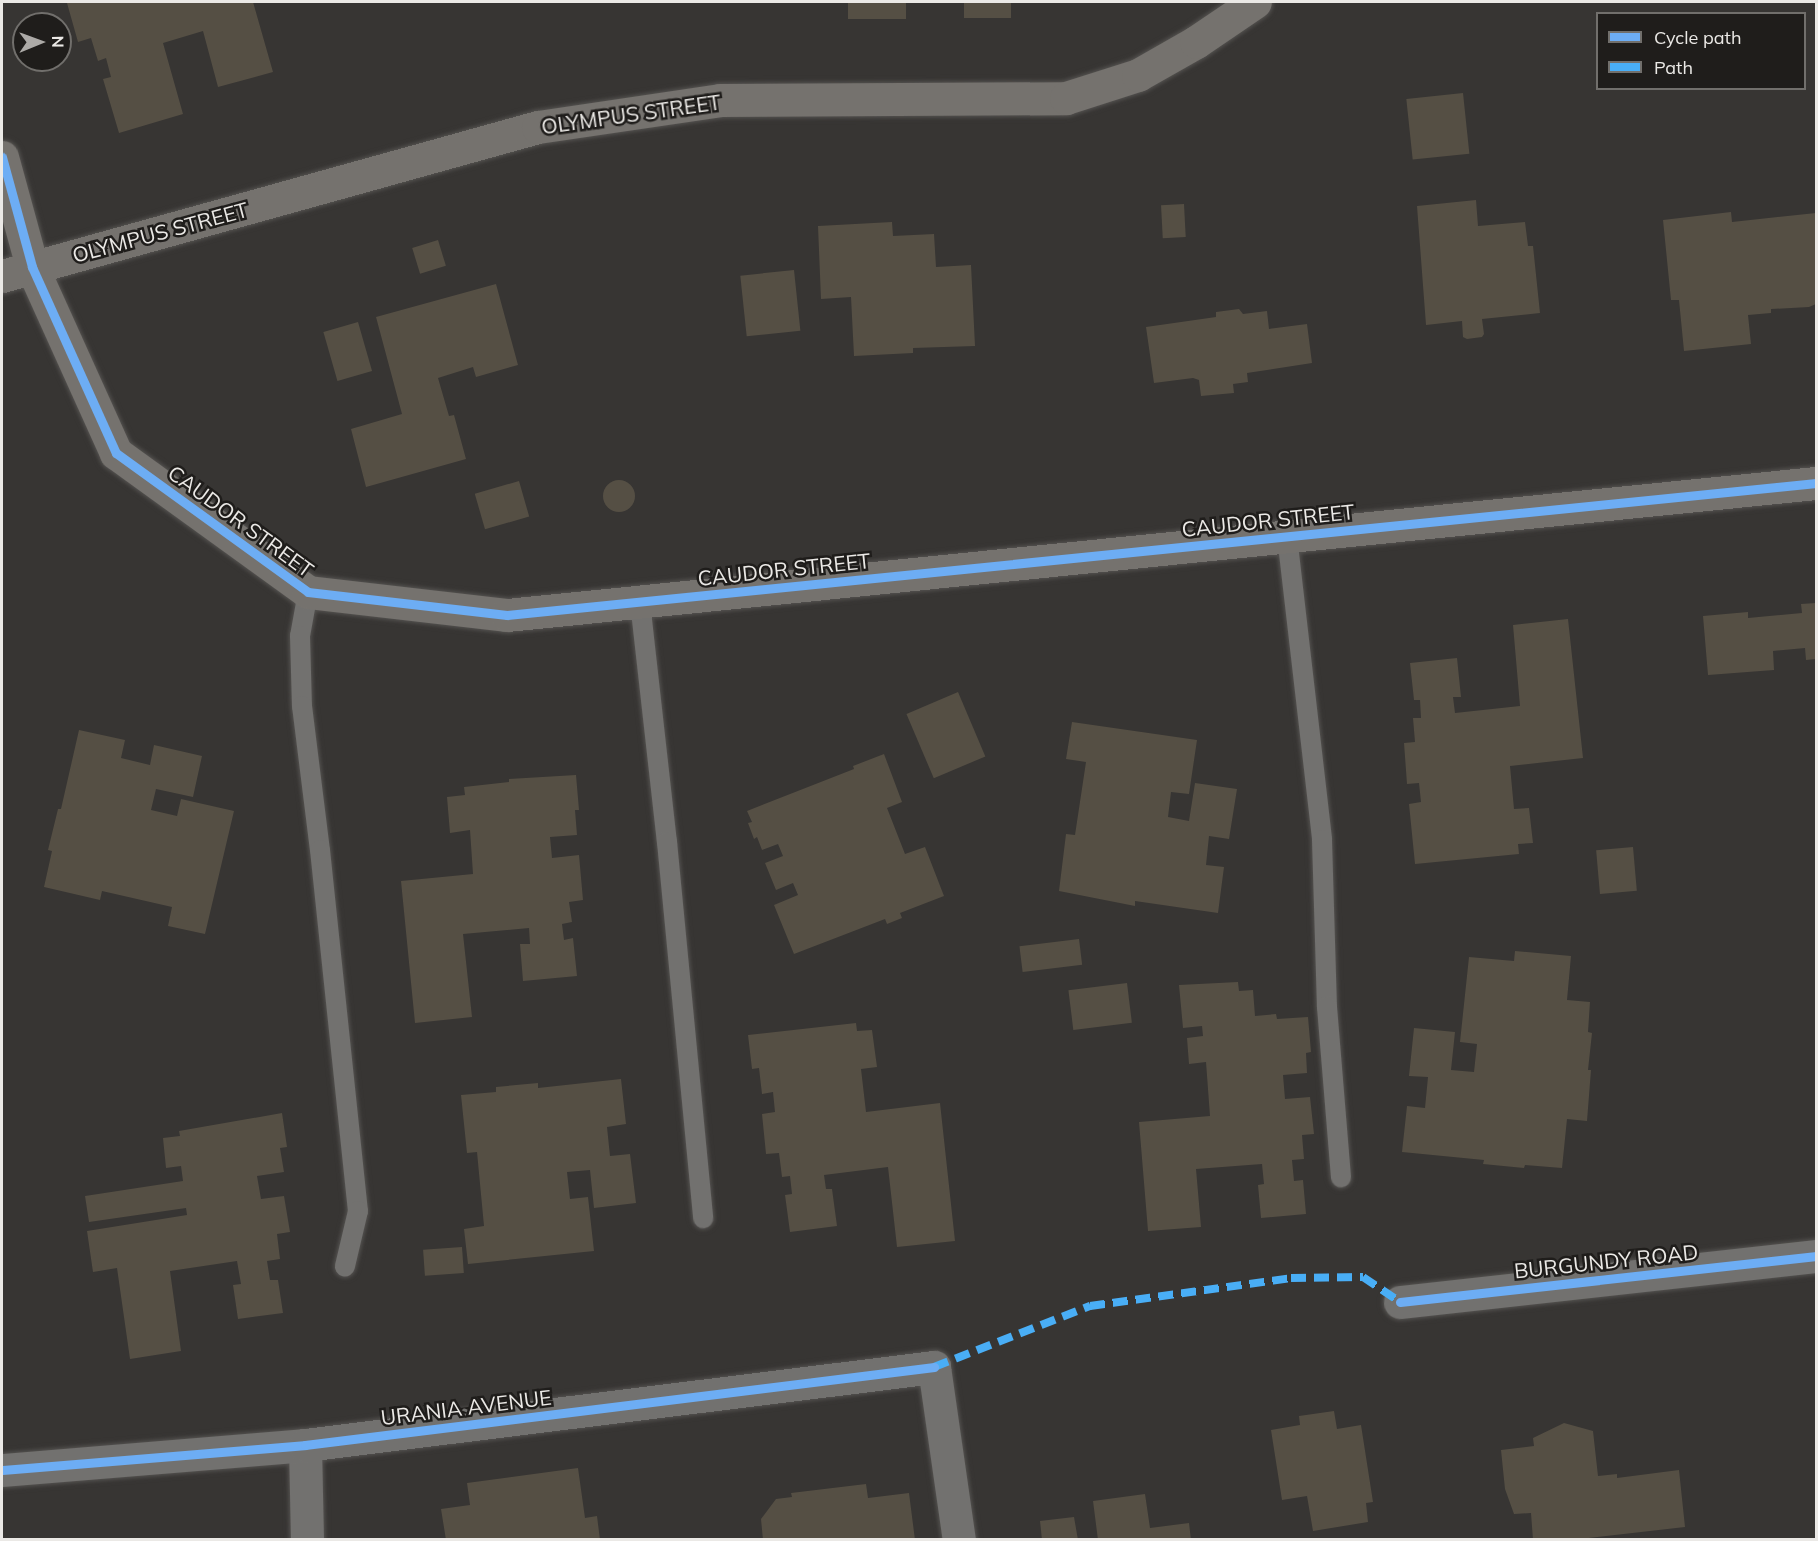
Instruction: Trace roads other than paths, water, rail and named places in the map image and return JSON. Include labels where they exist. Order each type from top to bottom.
[{"type":"street","name":"OLYMPUS STREET","points":[[2,276],[538,127],[720,99],[1065,98],[1138,75],[1196,42],[1255,2]]},
{"type":"street","name":"CAUDOR STREET","points":[[2,157],[32,267],[116,453],[308,592],[507,615],[1816,483]]},
{"type":"street","name":"BURGUNDY ROAD","points":[[1400,1302],[1816,1256]]},
{"type":"street","name":"URANIA AVENUE","points":[[2,1470],[305,1445],[934,1367],[959,1539]]},
{"type":"street","points":[[305,1445],[307,1539]]},
{"type":"lane","points":[[1287,536],[1322,840],[1328,1007],[1341,1177]]},
{"type":"lane","points":[[308,592],[300,636],[302,706],[321,850],[358,1211],[345,1266]]},
{"type":"lane","points":[[640,602],[667,842],[703,1218]]}]
